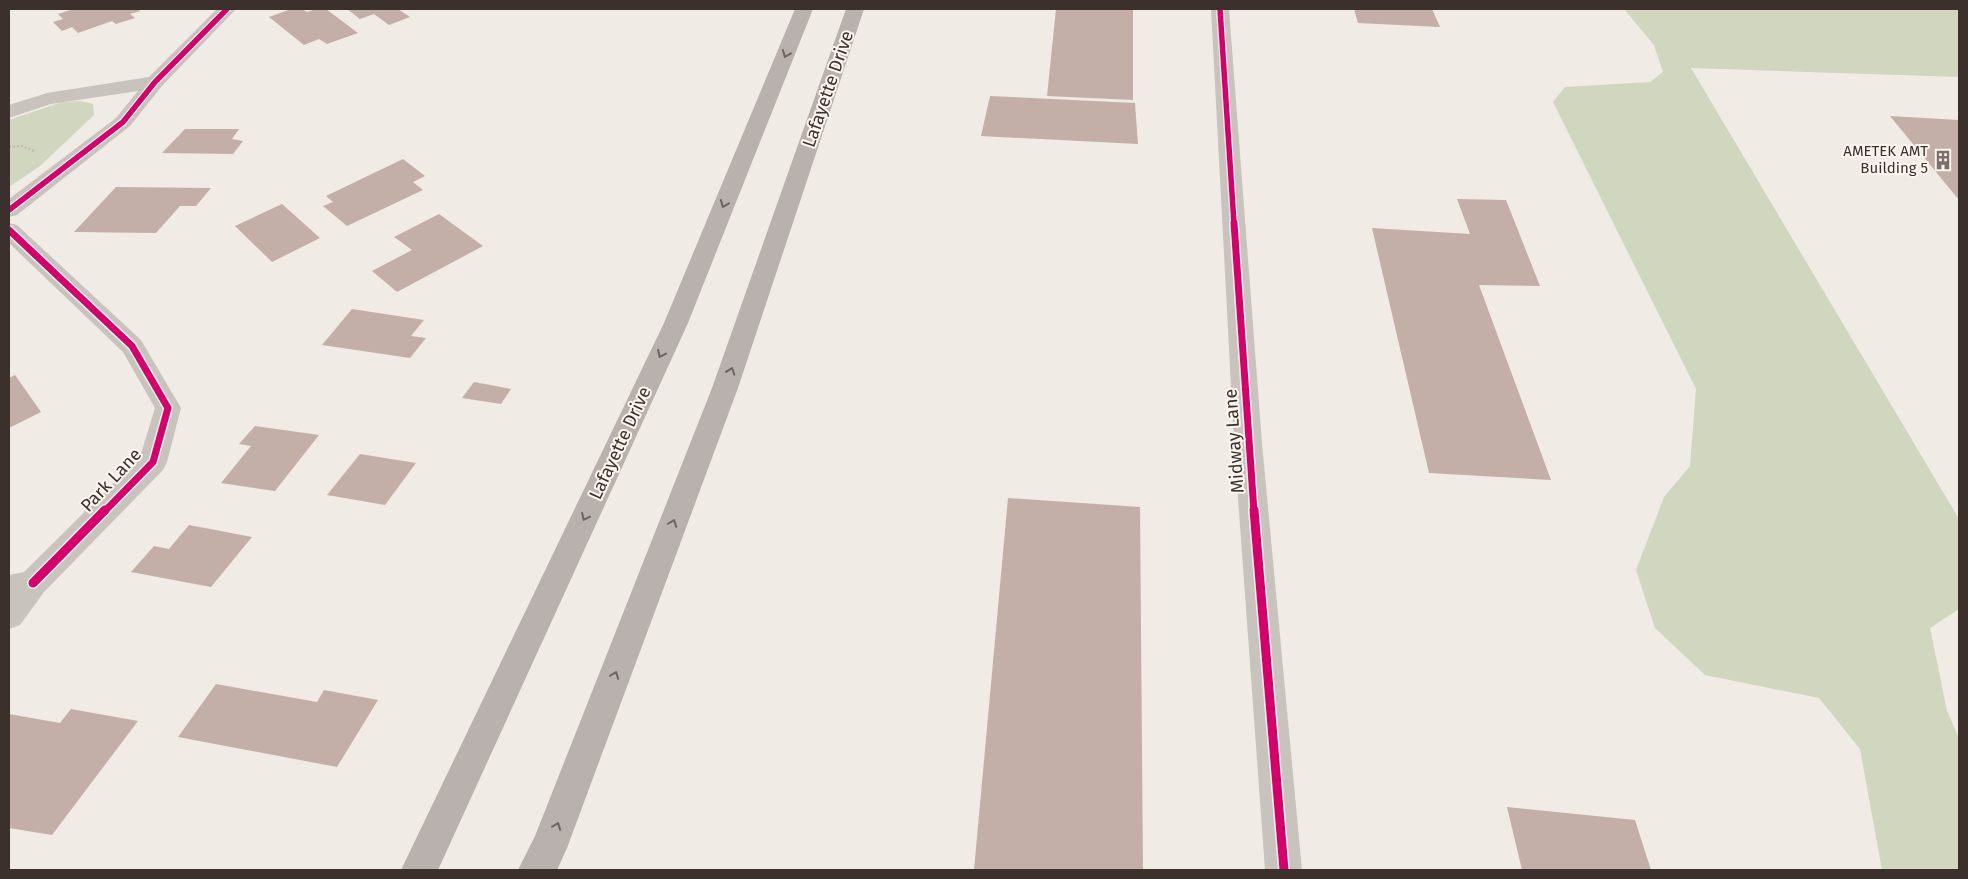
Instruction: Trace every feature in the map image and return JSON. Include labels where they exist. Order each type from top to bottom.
[{"type":"main road","name":"Lafayette Drive","points":[[419,870],[676,323],[804,9]]},
{"type":"main road","name":"Lafayette Drive","points":[[536,870],[549,848],[725,388],[855,9]]},
{"type":"street","points":[[9,210],[123,122],[155,82],[227,9]]},
{"type":"street","name":"Midway Lane","points":[[1220,9],[1248,443],[1284,870]]},
{"type":"street","points":[[9,112],[47,99],[155,82]]},
{"type":"street","name":"Park Lane","points":[[9,230],[132,346],[168,408],[153,462],[21,585],[9,615]]},
{"type":"green space","points":[[1624,9],[1959,9],[1959,77],[1691,68],[1959,519],[1959,609],[1930,628],[1947,711],[1959,738],[1959,870],[1882,870],[1860,749],[1819,698],[1705,675],[1655,628],[1636,570],[1664,497],[1690,466],[1696,389],[1553,102],[1565,87],[1650,82],[1663,72],[1654,45]]},
{"type":"green space","points":[[80,101],[93,104],[94,115],[40,166],[9,187],[9,120],[62,102]]},
{"type":"building","points":[[73,9],[138,9],[140,11],[130,14],[135,18],[116,24],[112,21],[78,33],[72,27],[62,31],[53,22],[63,19],[58,14]]},
{"type":"building","points":[[291,9],[302,9],[307,12],[316,9],[326,9],[358,33],[327,44],[319,39],[304,45],[269,17]]},
{"type":"building","points":[[347,9],[398,9],[410,17],[389,25],[374,14],[360,19]]},
{"type":"building","points":[[1056,9],[1133,9],[1133,100],[1047,96]]},
{"type":"building","points":[[1354,9],[1432,9],[1440,27],[1358,23]]},
{"type":"building","points":[[990,96],[1135,103],[1138,144],[981,136]]},
{"type":"building","name":"AMETEK AMT Building 5","points":[[1890,116],[1959,120],[1959,200]]},
{"type":"building","points":[[185,129],[239,129],[232,139],[243,141],[233,154],[162,153]]},
{"type":"building","points":[[403,159],[425,176],[413,182],[423,190],[347,226],[323,206],[333,202],[326,196]]},
{"type":"building","points":[[116,187],[211,188],[196,206],[180,206],[156,233],[74,232]]},
{"type":"building","points":[[1457,199],[1506,200],[1540,286],[1479,285],[1551,480],[1429,473],[1372,228],[1470,234]]},
{"type":"building","points":[[282,204],[320,238],[272,262],[235,226]]},
{"type":"building","points":[[439,214],[483,246],[397,292],[372,271],[412,250],[394,237]]},
{"type":"building","points":[[352,309],[424,320],[411,336],[426,338],[410,358],[322,345]]},
{"type":"building","points":[[15,375],[41,412],[9,428],[9,378]]},
{"type":"building","points":[[474,382],[511,389],[501,404],[462,398]]},
{"type":"building","points":[[255,426],[319,435],[275,491],[221,483],[251,446],[239,444]]},
{"type":"building","points":[[360,454],[416,463],[385,505],[327,495]]},
{"type":"building","points":[[1008,498],[1140,507],[1143,870],[974,870]]},
{"type":"building","points":[[189,525],[252,537],[211,587],[131,572],[154,546],[169,549]]},
{"type":"building","points":[[216,684],[317,702],[324,690],[378,700],[337,767],[178,737]]},
{"type":"building","points":[[71,709],[138,721],[52,835],[9,828],[9,714],[60,723]]},
{"type":"building","points":[[1507,807],[1635,820],[1651,870],[1522,870]]},
{"type":"cycle path","points":[[9,210],[123,122],[155,82],[227,9]]},
{"type":"cycle path","points":[[1220,9],[1248,443],[1284,870]]},
{"type":"cycle path","points":[[9,230],[132,346],[168,408],[153,462],[33,583]]},
{"type":"place","name":"AMETEK AMT Building 5","points":[[1943,160]]}]
